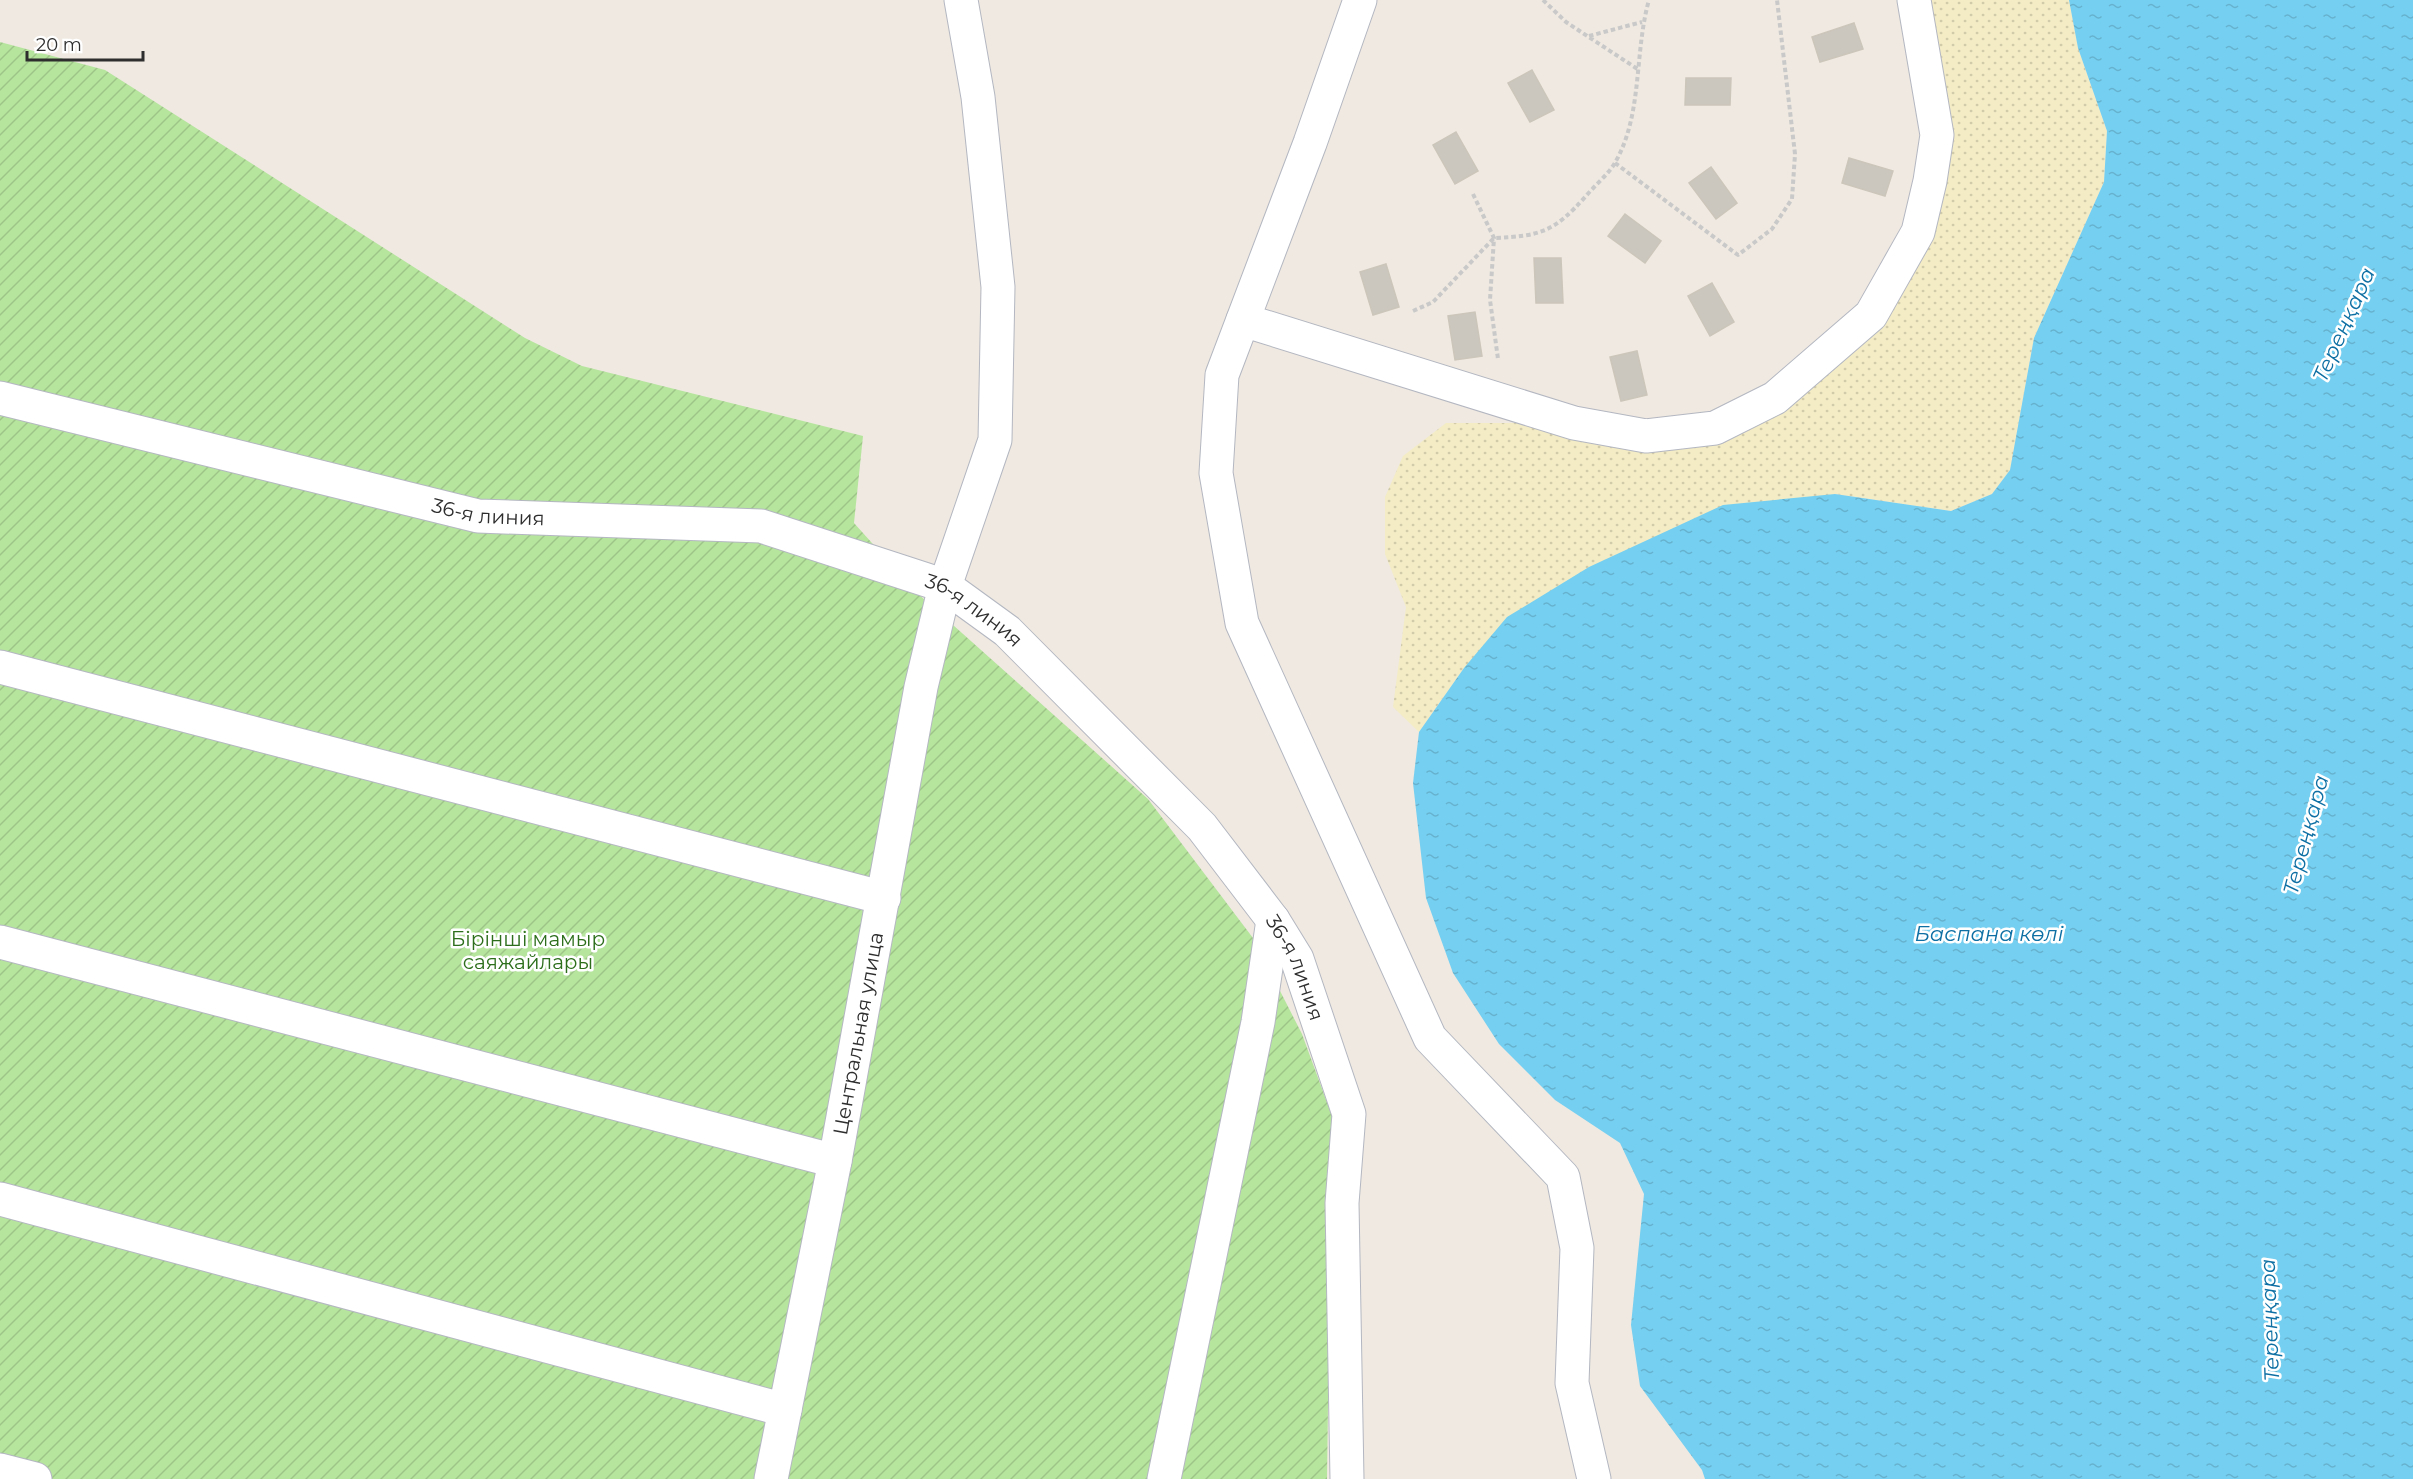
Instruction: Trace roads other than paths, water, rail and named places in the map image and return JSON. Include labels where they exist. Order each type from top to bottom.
[{"type":"street","name":"Центральная улица","points":[[771,1479],[835,1161],[921,687],[945,586],[995,441],[998,287],[978,97],[961,0]]},
{"type":"street","points":[[1360,0],[1311,143],[1222,375],[1216,473],[1242,623],[1430,1038],[1563,1177],[1577,1248],[1572,1383],[1594,1479]]},
{"type":"street","points":[[1243,320],[1574,423],[1646,436],[1715,428],[1775,399],[1871,315],[1918,232],[1930,181],[1937,135],[1914,0]]},
{"type":"street","name":"36-я линия","points":[[0,398],[478,516],[761,526],[945,586],[1007,631],[1202,827],[1273,920],[1297,959],[1348,1114],[1342,1203],[1347,1479]]},
{"type":"street","points":[[0,667],[884,898]]},
{"type":"street","points":[[1164,1479],[1258,1022],[1273,920]]},
{"type":"street","points":[[0,942],[835,1161]]},
{"type":"street","points":[[0,1199],[785,1410]]},
{"type":"street","points":[[0,1470],[35,1479]]},
{"type":"water","name":"Баспана көлі","points":[[2069,0],[2413,0],[2413,1479],[1705,1479],[1702,1470],[1640,1386],[1631,1325],[1644,1194],[1620,1143],[1555,1100],[1499,1044],[1453,973],[1426,898],[1413,783],[1419,732],[1464,668],[1507,617],[1589,567],[1723,505],[1835,494],[1951,511],[1992,494],[2010,470],[2034,338],[2104,182],[2107,131],[2078,48]]},
{"type":"water label","name":"Тереңқара","points":[[2344,325]]},
{"type":"water label","name":"Тереңқара","points":[[2306,835]]},
{"type":"water label","name":"Тереңқара","points":[[2270,1320]]},
{"type":"park label","name":"Бірінші мамыр саяжайлары","points":[[528,950]]}]
